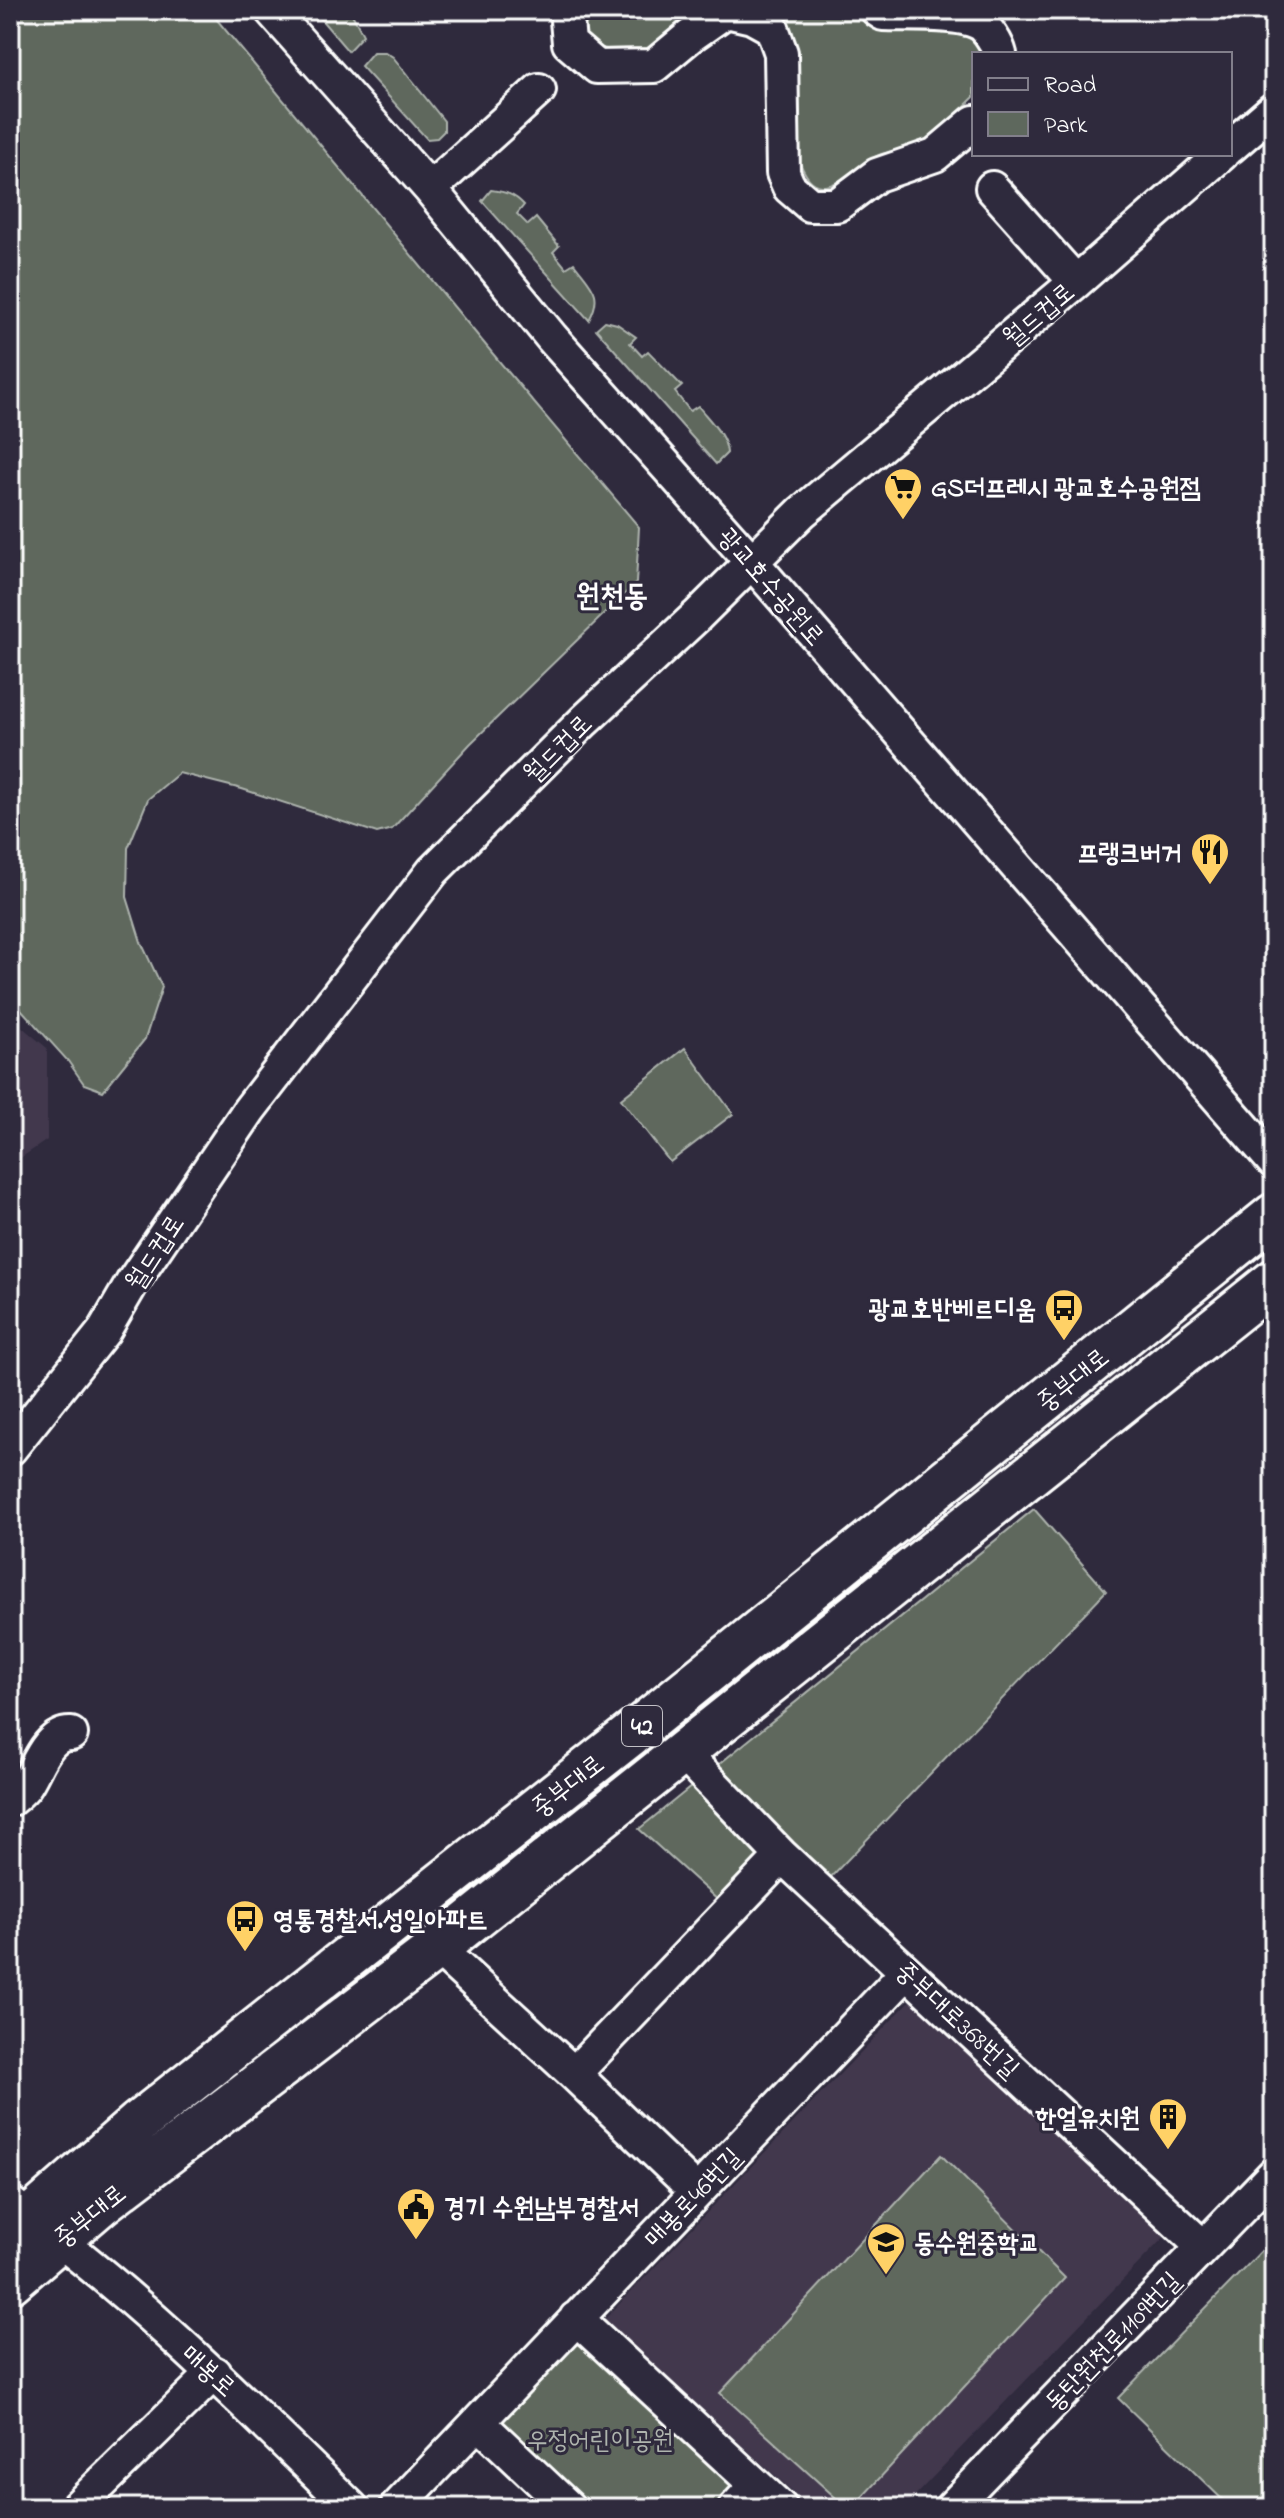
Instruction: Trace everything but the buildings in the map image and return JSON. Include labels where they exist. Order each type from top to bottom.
[{"type":"main road","name":"중부대로","points":[[10,2282],[27,2223],[138,2123],[654,1716],[1274,1215]]},
{"type":"main road","name":"중부대로","points":[[27,2223],[163,2156],[437,1948],[1274,1281]]},
{"type":"main road","points":[[138,2123],[163,2156]]},
{"type":"street","name":"광교호수공원로","points":[[271,10],[430,189],[552,338],[751,561],[1274,1162]]},
{"type":"street","points":[[573,10],[567,20],[569,43],[597,67],[654,66],[726,11],[752,17],[772,28],[781,53],[783,173],[789,187],[810,205],[837,205],[877,175],[935,155],[972,124]]},
{"type":"street","points":[[877,10],[883,14],[958,17],[981,23],[1000,52]]},
{"type":"street","points":[[430,189],[539,90]]},
{"type":"street","points":[[1232,145],[1274,109]]},
{"type":"street","name":"월드컵로","points":[[10,1449],[104,1331],[132,1283],[249,1110],[433,871],[802,512],[1076,282],[1220,156]]},
{"type":"street","points":[[992,188],[1076,282]]},
{"type":"street","points":[[10,1800],[24,1787],[49,1745],[65,1733],[71,1734]]},
{"type":"street","name":"중부대로368번길","points":[[683,1753],[782,1856],[1203,2247]]},
{"type":"street","points":[[574,2074],[782,1856]]},
{"type":"street","points":[[437,1948],[697,2192]]},
{"type":"street","name":"매봉로46번길","points":[[396,2508],[907,1972]]},
{"type":"street","name":"동탄원천로1109번길","points":[[951,2508],[1274,2174]]},
{"type":"street","name":"매봉로","points":[[27,2223],[214,2373],[352,2508]]},
{"type":"street","points":[[576,2318],[746,2497],[781,2508]]},
{"type":"street","points":[[76,2508],[214,2373]]},
{"type":"street","points":[[478,2422],[569,2508]]},
{"type":"shaded area","points":[[10,1017],[47,1048],[47,1140],[10,1165]]},
{"type":"shaded area","name":"동수원중학교","points":[[911,2000],[1168,2233],[903,2508],[811,2508],[604,2320]]},
{"type":"green space","points":[[10,10],[209,10],[639,527],[636,583],[470,744],[392,829],[377,833],[242,789],[179,773],[148,799],[128,848],[127,897],[141,942],[162,987],[145,1039],[103,1091],[84,1084],[68,1061],[10,997]]},
{"type":"green space","points":[[313,10],[340,10],[346,16],[351,12],[363,35],[348,51]]},
{"type":"green space","points":[[584,10],[697,10],[657,45],[606,49],[591,45],[582,36]]},
{"type":"green space","points":[[769,10],[851,10],[879,23],[958,32],[973,41],[983,52],[972,52],[972,99],[916,146],[879,155],[845,177],[824,186],[814,184],[798,157]]},
{"type":"green space","points":[[373,52],[385,52],[393,57],[444,121],[444,131],[437,138],[427,139],[361,66]]},
{"type":"green space","points":[[491,190],[509,194],[520,201],[524,205],[517,214],[528,225],[536,218],[559,246],[553,252],[566,268],[574,263],[586,278],[595,296],[589,320],[482,201]]},
{"type":"green space","points":[[605,321],[617,324],[636,337],[630,343],[642,356],[648,351],[682,386],[675,392],[690,411],[698,406],[716,428],[724,440],[727,453],[716,464],[596,329]]},
{"type":"green space","points":[[685,1048],[733,1114],[670,1162],[621,1099]]},
{"type":"green space","points":[[1034,1509],[1106,1591],[829,1879],[781,1838],[720,1902],[639,1829]]},
{"type":"green space","points":[[941,2155],[1065,2278],[852,2508],[847,2508],[720,2393]]},
{"type":"green space","points":[[1274,2238],[1274,2508],[1231,2508],[1118,2398]]},
{"type":"green space","name":"우정어린이공원","points":[[575,2335],[738,2489],[720,2508],[587,2508],[495,2420]]},
{"type":"place","name":"GS더프레시 광교호수공원점","points":[[903,521]]},
{"type":"place","name":"프랭크버거","points":[[1210,886]]},
{"type":"place","name":"광교호반베르디움","points":[[1064,1342]]},
{"type":"place","name":"영통경찰서.성일아파트","points":[[245,1953]]},
{"type":"place","name":"한얼유치원","points":[[1168,2151]]},
{"type":"place","name":"경기 수원남부경찰서","points":[[416,2241]]},
{"type":"place","name":"동수원중학교","points":[[886,2276]]},
{"type":"district","name":"원천동","points":[[612,595]]}]
